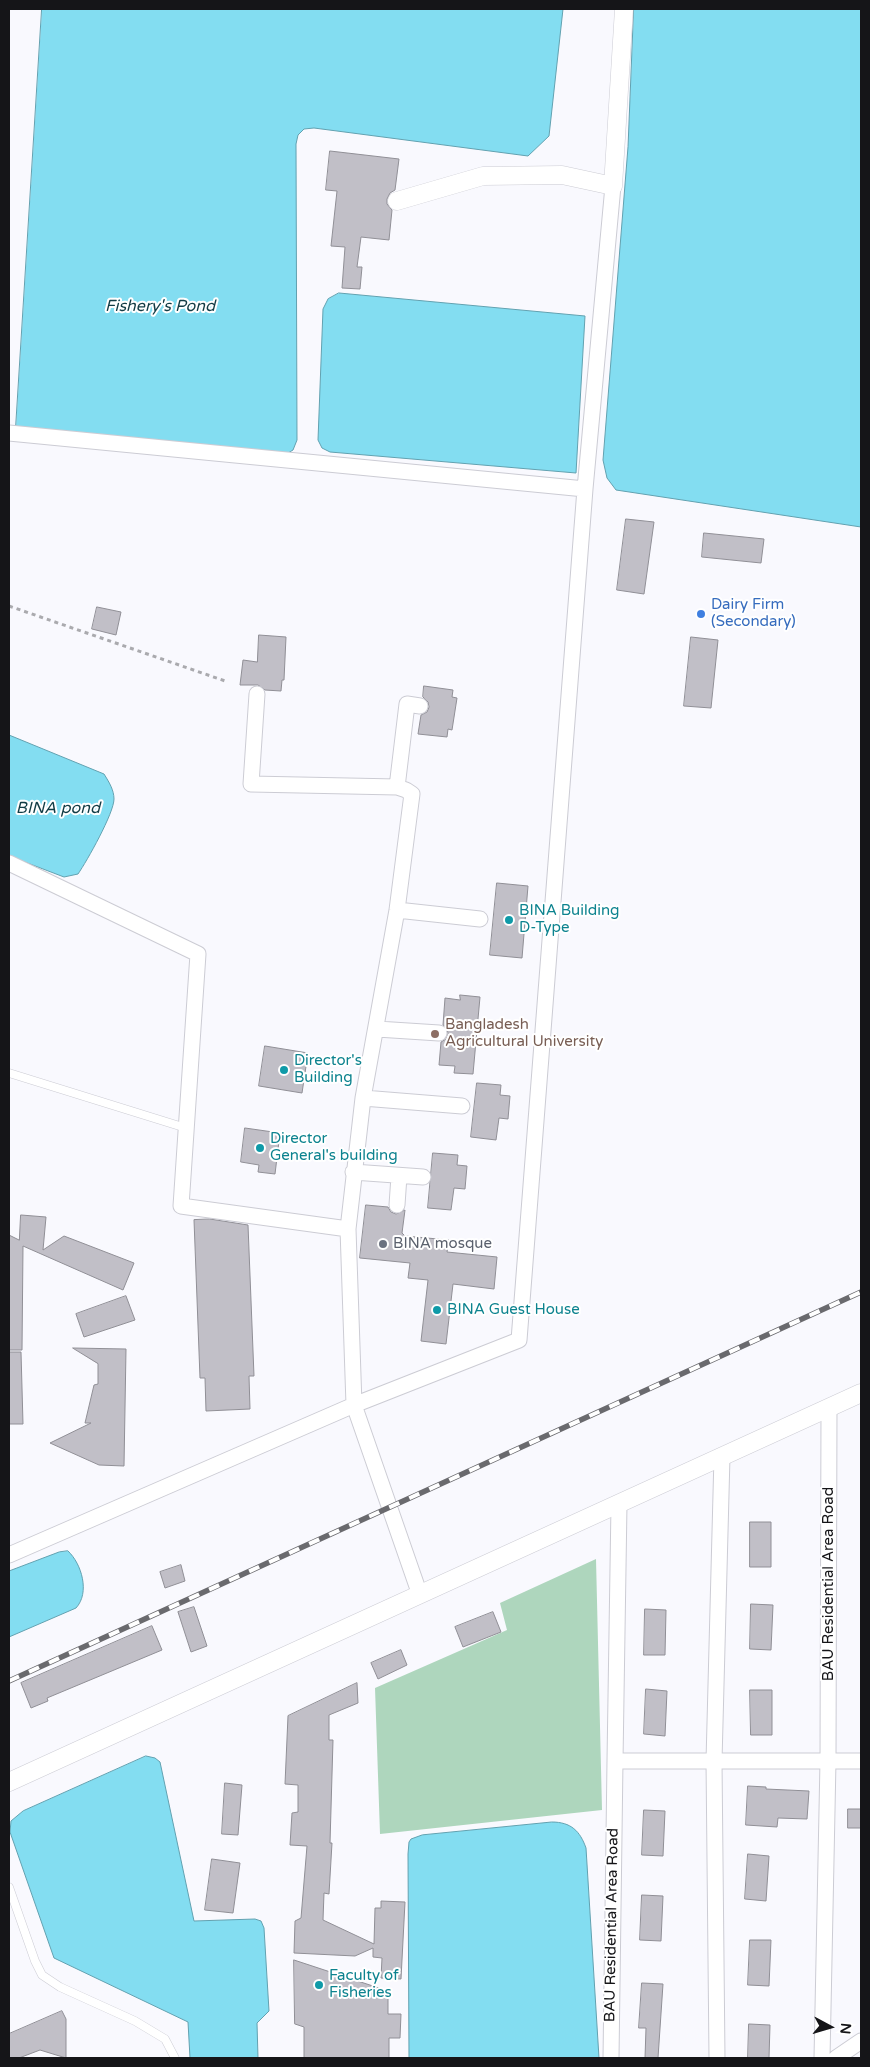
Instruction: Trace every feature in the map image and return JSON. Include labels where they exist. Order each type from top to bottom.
[{"type":"street","points":[[9,1555],[354,1405],[519,1340],[585,489],[613,186],[624,9]]},
{"type":"street","points":[[397,201],[483,176],[562,175],[613,186]]},
{"type":"street","points":[[9,433],[585,489]]},
{"type":"street","points":[[257,694],[252,784],[397,787],[412,794],[397,910],[353,1172],[348,1229],[354,1405],[420,1595]]},
{"type":"street","points":[[397,787],[406,704],[420,706]]},
{"type":"street","points":[[9,863],[198,954],[181,1206],[348,1229]]},
{"type":"street","points":[[397,910],[480,919]]},
{"type":"street","points":[[377,1029],[439,1033]]},
{"type":"street","points":[[364,1098],[462,1106]]},
{"type":"street","points":[[353,1172],[423,1177]]},
{"type":"street","points":[[397,1206],[399,1176]]},
{"type":"street","points":[[9,1782],[861,1393]]},
{"type":"street","name":"BAU Residential Area Road","points":[[822,2058],[828,1761],[829,1408]]},
{"type":"street","points":[[717,2058],[714,1761],[722,1456]]},
{"type":"street","name":"BAU Residential Area Road","points":[[610,2058],[619,1504]]},
{"type":"street","points":[[614,1761],[861,1761]]},
{"type":"street","points":[[836,2058],[859,2048]]},
{"type":"lane","points":[[9,1073],[186,1128]]},
{"type":"lane","points":[[9,1887],[34,1961],[42,1975],[60,1987],[135,2021],[165,2039],[175,2058]]},
{"type":"path","points":[[9,606],[228,682]]},
{"type":"green space","points":[[596,1559],[602,1810],[380,1834],[375,1688],[507,1630],[500,1603]]},
{"type":"water","name":"Fishery's Pond","points":[[42,9],[563,9],[549,136],[528,156],[314,128],[304,129],[298,135],[296,144],[297,440],[293,450],[283,456],[16,427]]},
{"type":"water","points":[[634,9],[861,9],[861,527],[616,490],[607,478],[603,460],[628,147]]},
{"type":"water","points":[[339,293],[585,316],[576,473],[330,452],[322,448],[318,440],[323,309],[328,299]]},
{"type":"water","name":"BINA pond","points":[[9,735],[104,774],[112,789],[114,799],[110,815],[78,874],[64,877],[9,856]]},
{"type":"water","points":[[68,1551],[77,1563],[82,1579],[83,1595],[76,1608],[9,1637],[9,1571],[59,1552]]},
{"type":"water","points":[[146,1756],[155,1758],[160,1762],[194,1921],[255,1919],[261,1921],[264,1928],[269,2011],[257,2023],[258,2058],[190,2058],[188,2022],[54,1958],[10,1832],[11,1821],[23,1811]]},
{"type":"water","points":[[559,1822],[570,1826],[578,1832],[586,1848],[599,2058],[409,2058],[409,1842],[411,1839],[422,1835]]},
{"type":"building","points":[[330,151],[399,159],[395,190],[390,193],[387,199],[387,204],[392,210],[389,240],[361,237],[357,267],[362,267],[360,289],[342,288],[345,247],[331,246],[337,191],[326,190]]},
{"type":"building","points":[[626,519],[654,522],[644,594],[617,590]]},
{"type":"building","points":[[704,533],[764,539],[761,563],[702,557]]},
{"type":"building","points":[[97,607],[121,612],[116,635],[92,629]]},
{"type":"building","points":[[259,635],[286,637],[284,680],[282,680],[281,691],[265,690],[258,685],[240,685],[243,660],[257,662]]},
{"type":"building","points":[[691,637],[718,640],[711,708],[684,706]]},
{"type":"building","points":[[424,686],[453,690],[452,697],[457,698],[452,730],[448,729],[447,737],[418,734],[421,715],[427,712],[429,707],[428,702],[423,697]]},
{"type":"building","name":"BINA Building D-Type","points":[[497,883],[528,886],[522,958],[490,955]]},
{"type":"building","points":[[460,995],[480,997],[473,1074],[454,1073],[455,1066],[439,1065],[441,1042],[446,1039],[448,1034],[447,1028],[443,1025],[445,998],[460,1000]]},
{"type":"building","name":"Director's Building","points":[[265,1046],[308,1053],[302,1093],[259,1086]]},
{"type":"building","points":[[477,1083],[501,1085],[500,1095],[510,1096],[508,1119],[499,1118],[496,1140],[471,1137]]},
{"type":"building","name":"Director General's building","points":[[245,1128],[280,1133],[275,1174],[258,1172],[259,1165],[241,1162]]},
{"type":"building","points":[[433,1153],[458,1155],[457,1165],[467,1166],[465,1189],[454,1188],[451,1210],[428,1208]]},
{"type":"building","points":[[366,1205],[388,1207],[391,1212],[396,1214],[405,1210],[402,1233],[405,1236],[449,1240],[447,1252],[497,1257],[494,1289],[453,1284],[446,1344],[421,1341],[428,1280],[408,1278],[410,1263],[360,1258]]},
{"type":"building","points":[[21,1215],[46,1217],[43,1250],[64,1236],[134,1263],[123,1290],[23,1246],[22,1350],[9,1350],[9,1235],[19,1240]]},
{"type":"building","points":[[210,1219],[248,1225],[254,1376],[249,1376],[250,1409],[206,1411],[205,1378],[200,1378],[194,1220]]},
{"type":"building","points":[[126,1296],[135,1320],[84,1337],[76,1314]]},
{"type":"building","points":[[73,1348],[126,1349],[124,1466],[99,1465],[50,1443],[91,1423],[85,1423],[94,1385],[98,1384],[98,1364]]},
{"type":"building","points":[[9,1352],[21,1352],[23,1424],[9,1424]]},
{"type":"building","points":[[750,1522],[771,1522],[771,1567],[750,1567]]},
{"type":"building","points":[[181,1565],[185,1581],[165,1588],[160,1572]]},
{"type":"building","points":[[751,1604],[773,1605],[771,1650],[750,1649]]},
{"type":"building","points":[[194,1607],[207,1646],[191,1652],[178,1612]]},
{"type":"building","points":[[645,1609],[666,1610],[665,1655],[644,1655]]},
{"type":"building","points":[[493,1612],[501,1632],[463,1647],[455,1627]]},
{"type":"building","points":[[152,1626],[162,1650],[47,1698],[48,1701],[31,1708],[21,1683]]},
{"type":"building","points":[[401,1650],[407,1665],[378,1679],[371,1663]]},
{"type":"building","points":[[357,1683],[358,1703],[329,1715],[329,1740],[333,1740],[330,1843],[332,1843],[329,1894],[324,1893],[323,1920],[374,1944],[375,1908],[381,1908],[381,1901],[405,1902],[401,1979],[381,1978],[382,1958],[373,1957],[373,1948],[355,1956],[294,1953],[295,1921],[301,1918],[307,1846],[290,1845],[292,1813],[298,1812],[298,1785],[285,1784],[288,1716]]},
{"type":"building","points":[[646,1689],[667,1691],[665,1736],[644,1734]]},
{"type":"building","points":[[750,1690],[772,1690],[772,1735],[751,1735]]},
{"type":"building","points":[[225,1783],[242,1785],[238,1835],[222,1834]]},
{"type":"building","points":[[748,1786],[766,1787],[766,1789],[809,1791],[807,1819],[778,1818],[777,1827],[746,1825]]},
{"type":"building","points":[[848,1809],[861,1809],[861,1828],[848,1828]]},
{"type":"building","points":[[644,1810],[665,1811],[663,1856],[642,1855]]},
{"type":"building","points":[[748,1854],[769,1856],[766,1901],[745,1899]]},
{"type":"building","points":[[212,1859],[240,1863],[233,1913],[205,1910]]},
{"type":"building","points":[[642,1895],[663,1896],[661,1941],[640,1940]]},
{"type":"building","points":[[750,1940],[771,1940],[769,1986],[748,1985]]},
{"type":"building","name":"Faculty of Fisheries","points":[[294,1960],[388,1991],[388,2014],[401,2014],[400,2038],[389,2038],[389,2058],[304,2058],[304,2027],[295,2024]]},
{"type":"building","points":[[642,1983],[663,1984],[658,2058],[645,2058],[646,2028],[639,2028]]},
{"type":"building","points":[[62,2011],[66,2019],[66,2058],[40,2050],[19,2058],[9,2058],[9,2034]]},
{"type":"building","points":[[749,2024],[770,2025],[769,2058],[748,2058]]},
{"type":"railway","points":[[9,1681],[861,1292]]},
{"type":"place","name":"Dairy Firm (Secondary)","points":[[701,614]]},
{"type":"place","name":"BINA Building D-Type","points":[[509,920]]},
{"type":"place","name":"Bangladesh Agricultural University","points":[[435,1034]]},
{"type":"place","name":"Director's Building","points":[[284,1070]]},
{"type":"place","name":"Director General's building","points":[[260,1148]]},
{"type":"place","name":"BINA mosque","points":[[383,1244]]},
{"type":"place","name":"BINA Guest House","points":[[437,1310]]},
{"type":"place","name":"Faculty of Fisheries","points":[[319,1985]]}]
